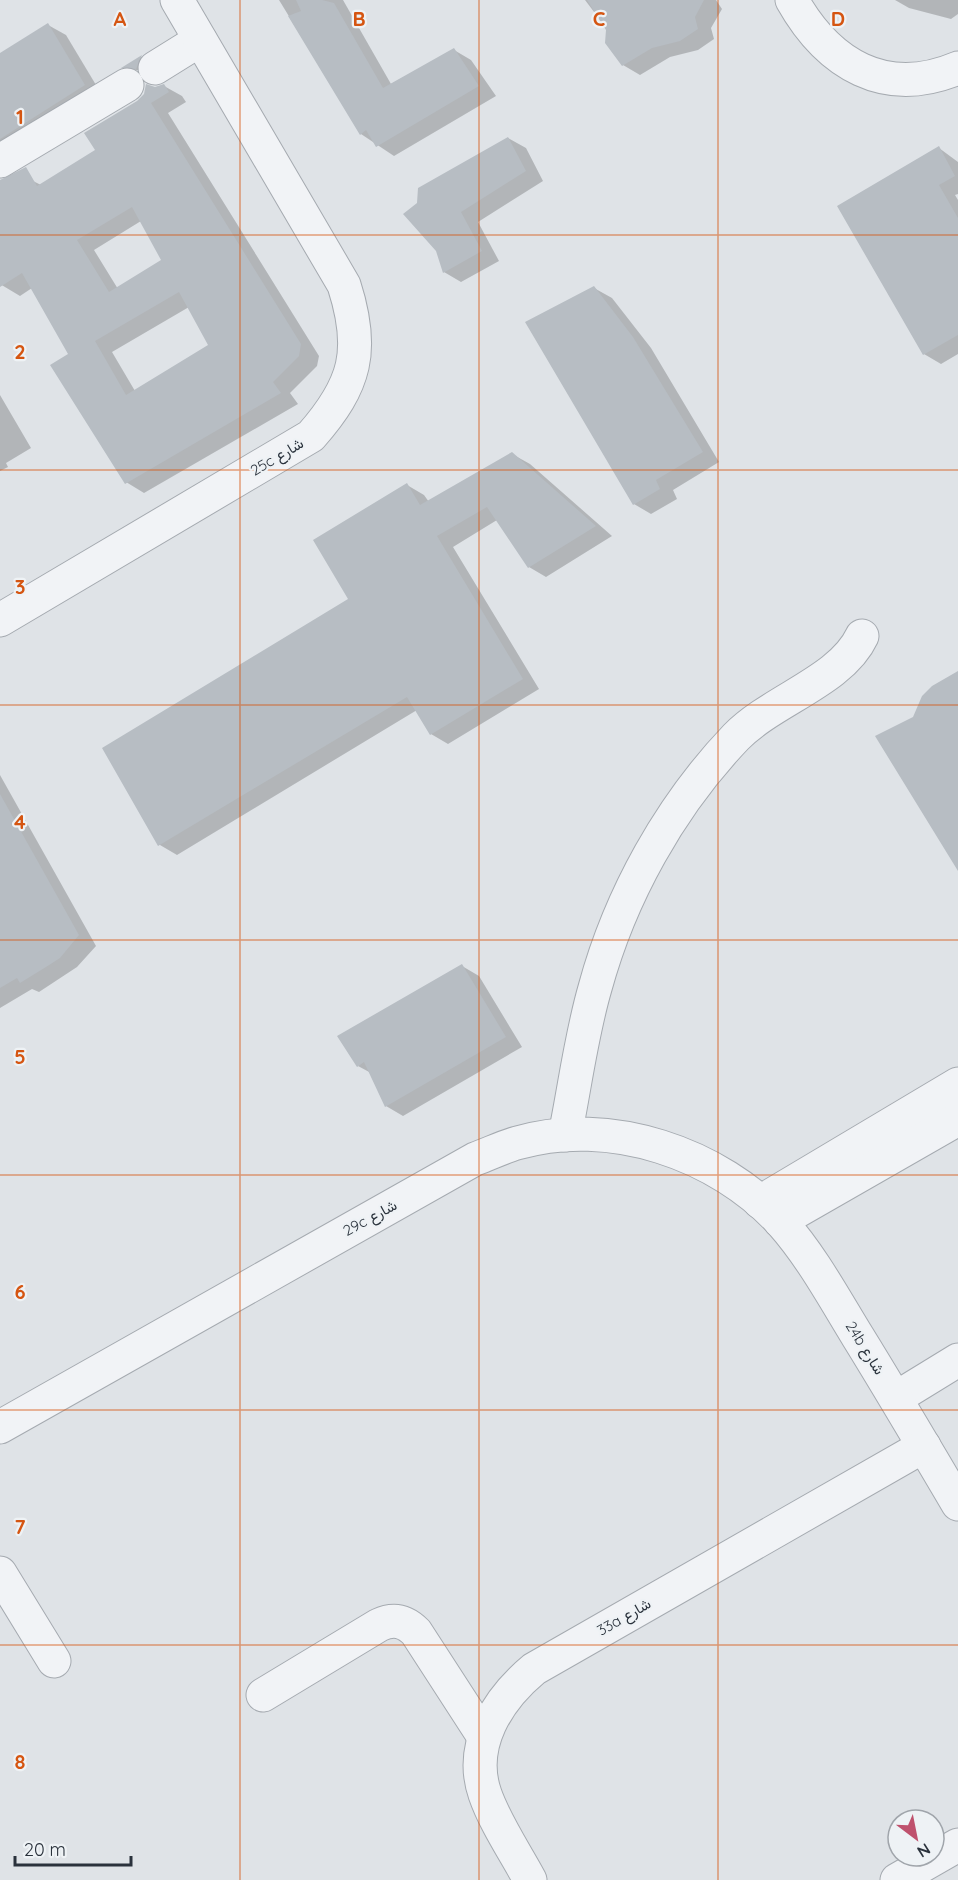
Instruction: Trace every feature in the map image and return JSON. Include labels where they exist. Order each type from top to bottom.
[{"type":"street","name":"25c شارع","points":[[0,620],[311,436],[333,411],[349,382],[356,350],[354,316],[344,285],[177,0]]},
{"type":"street","points":[[792,0],[820,42],[845,63],[876,75],[908,80],[941,75],[958,68]]},
{"type":"street","points":[[155,68],[200,40]]},
{"type":"street","points":[[0,161],[127,85]]},
{"type":"street","points":[[565,1135],[594,989],[609,942],[651,853],[677,811],[738,735],[773,707],[841,665],[857,647],[862,636]]},
{"type":"street","points":[[770,1211],[958,1084]]},
{"type":"street","points":[[770,1211],[958,1119]]},
{"type":"street","name":"29c شارع","points":[[0,1427],[475,1159],[518,1143],[565,1135],[607,1136],[649,1143],[689,1157],[717,1172],[770,1211]]},
{"type":"street","name":"24b شارع","points":[[770,1211],[799,1242],[896,1398],[939,1452],[958,1504]]},
{"type":"street","points":[[896,1398],[958,1360]]},
{"type":"street","name":"33a شارع","points":[[530,1880],[484,1793],[481,1765],[484,1737],[495,1710],[512,1687],[534,1669],[939,1452]]},
{"type":"street","points":[[0,1573],[54,1661]]},
{"type":"street","points":[[263,1695],[379,1625],[388,1621],[399,1621],[408,1624],[416,1632],[484,1737]]},
{"type":"street","points":[[897,1880],[958,1845]]},
{"type":"building","points":[[296,0],[322,0],[334,3],[383,88],[454,48],[479,86],[376,147],[366,130],[360,135],[288,16],[301,11]]},
{"type":"building","points":[[587,0],[704,0],[695,17],[698,29],[680,41],[652,48],[622,66],[605,43],[606,30]]},
{"type":"building","points":[[48,23],[85,85],[0,139],[0,53]]},
{"type":"building","points":[[142,55],[136,69],[121,68]]},
{"type":"building","points":[[146,84],[155,87],[164,84],[169,92],[151,103],[301,344],[299,356],[273,382],[281,393],[125,484],[50,365],[68,354],[22,273],[0,287],[0,180],[26,167],[37,186],[95,150],[84,133],[137,101],[144,94]],"holes":[[[132,207],[161,260],[109,292],[77,240]],[[179,292],[208,345],[126,395],[95,341]]]},
{"type":"building","points":[[508,137],[526,171],[461,212],[482,251],[443,273],[436,251],[403,214],[417,203],[418,188]]},
{"type":"building","points":[[939,146],[955,176],[939,185],[958,218],[958,335],[923,355],[837,206]]},
{"type":"building","points":[[594,286],[633,337],[703,452],[656,480],[660,489],[633,505],[525,322]]},
{"type":"building","points":[[512,452],[596,526],[528,568],[487,507],[437,536],[523,679],[430,735],[407,697],[158,846],[102,748],[348,599],[313,540],[407,483],[420,505]]},
{"type":"building","points":[[958,671],[958,871],[875,736],[913,717],[922,696],[932,686]]},
{"type":"building","points":[[0,794],[79,935],[60,958],[20,983],[17,978],[0,988]]},
{"type":"building","points":[[462,964],[506,1037],[385,1107],[364,1062],[357,1067],[337,1036]]}]
